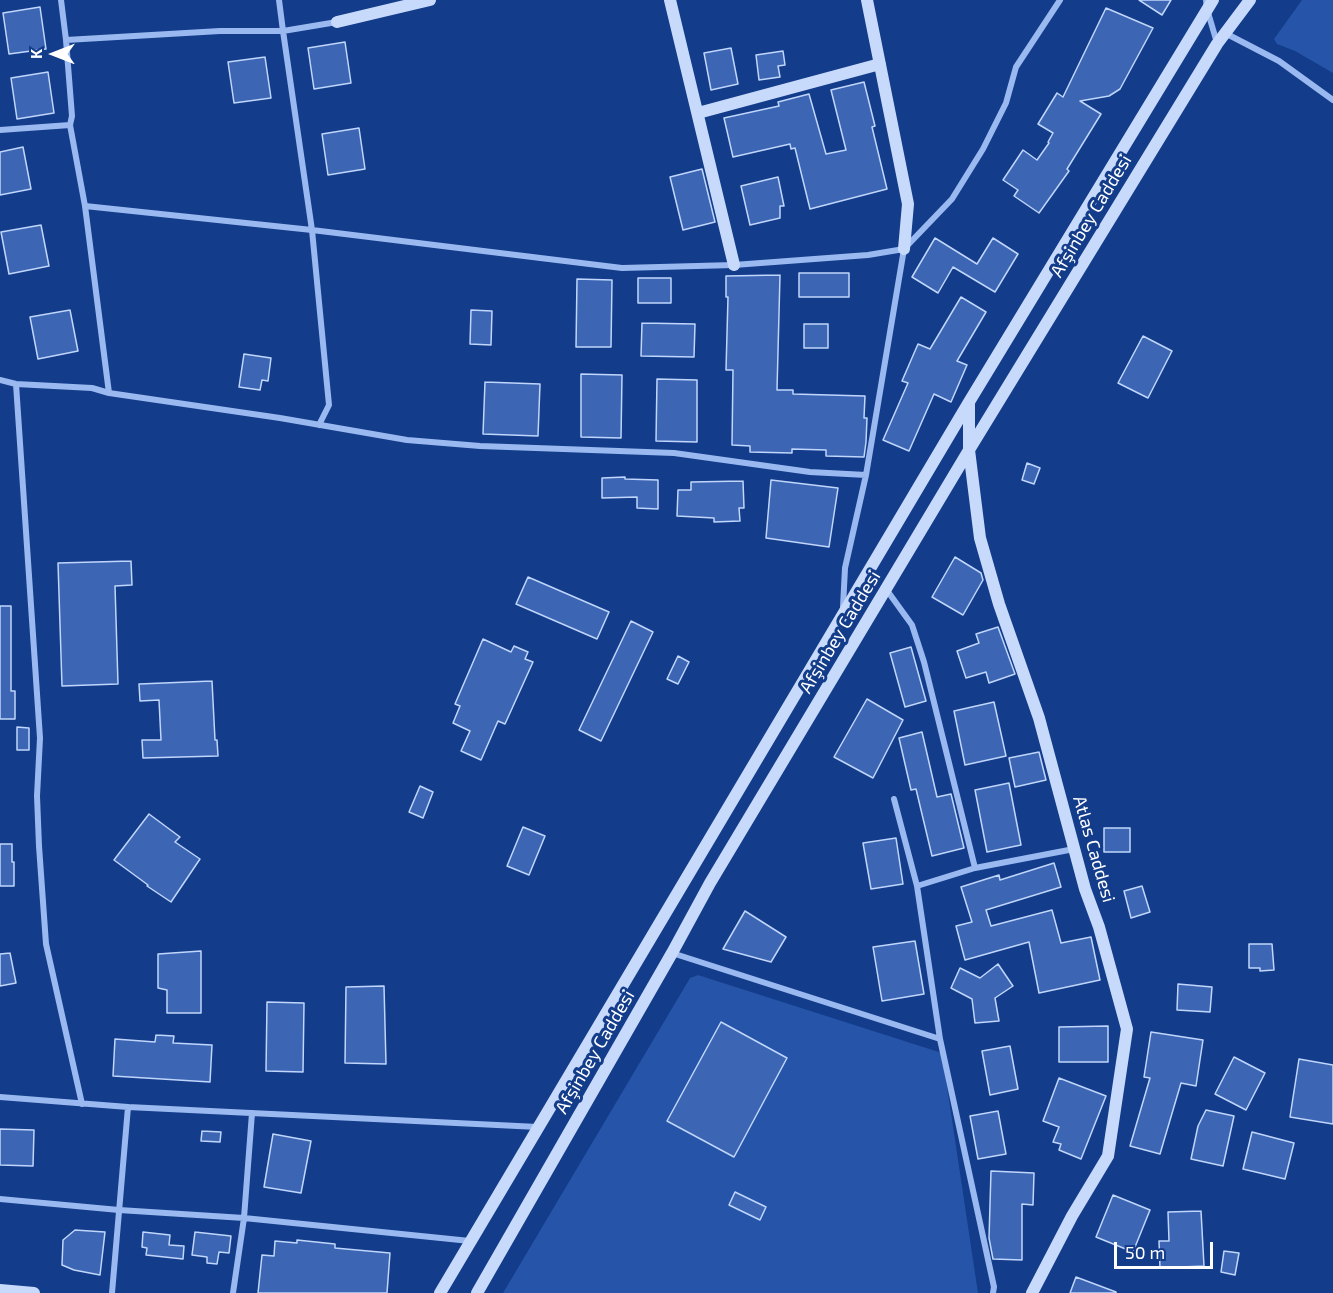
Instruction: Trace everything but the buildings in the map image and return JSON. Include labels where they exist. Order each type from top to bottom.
[{"type":"main road","points":[[337,22],[429,0]]},
{"type":"main road","points":[[670,0],[734,265]]},
{"type":"main road","points":[[867,0],[908,204],[904,249]]},
{"type":"main road","name":"Afşinbey Caddesi","points":[[477,1293],[710,883],[969,450],[1217,44],[1250,0]]},
{"type":"main road","name":"Afşinbey Caddesi","points":[[440,1293],[1208,3]]},
{"type":"main road","points":[[698,113],[880,64]]},
{"type":"main road","name":"Atlas Caddesi","points":[[969,402],[969,450],[980,538],[999,604],[1039,718],[1085,889],[1099,927],[1127,1029],[1108,1156],[1072,1216],[1032,1293]]},
{"type":"main road","points":[[0,1290],[34,1293]]},
{"type":"street","points":[[61,0],[72,116],[70,124],[85,206],[109,393]]},
{"type":"street","points":[[279,0],[312,230],[329,405],[319,425]]},
{"type":"street","points":[[843,614],[845,568],[867,475],[904,249],[952,199],[983,149],[1006,104],[1016,67],[1060,0]]},
{"type":"street","points":[[1208,3],[1217,44]]},
{"type":"street","points":[[66,40],[220,32],[283,32],[337,22]]},
{"type":"street","points":[[1225,33],[1279,61],[1333,100]]},
{"type":"street","points":[[0,130],[70,124]]},
{"type":"street","points":[[85,206],[312,230],[622,268],[734,265],[868,255],[904,249]]},
{"type":"street","points":[[0,380],[16,384],[92,388],[109,393],[407,440],[480,446],[674,453],[810,472],[867,475]]},
{"type":"street","points":[[16,384],[40,738],[37,796],[46,944],[82,1104]]},
{"type":"street","points":[[886,589],[912,625],[924,662],[975,868]]},
{"type":"street","points":[[894,799],[917,886],[940,1039],[994,1287],[993,1293]]},
{"type":"street","points":[[917,886],[975,868],[1074,849]]},
{"type":"street","points":[[672,953],[940,1039]]},
{"type":"street","points":[[0,1097],[128,1107],[538,1127]]},
{"type":"street","points":[[112,1293],[128,1107]]},
{"type":"street","points":[[233,1293],[244,1218],[252,1113]]},
{"type":"street","points":[[0,1199],[244,1218],[470,1241]]},
{"type":"shaded area","points":[[1302,0],[1333,0],[1333,73],[1295,51],[1277,44],[1274,39]]},
{"type":"shaded area","points":[[698,975],[942,1053],[978,1293],[503,1293],[690,978]]}]
